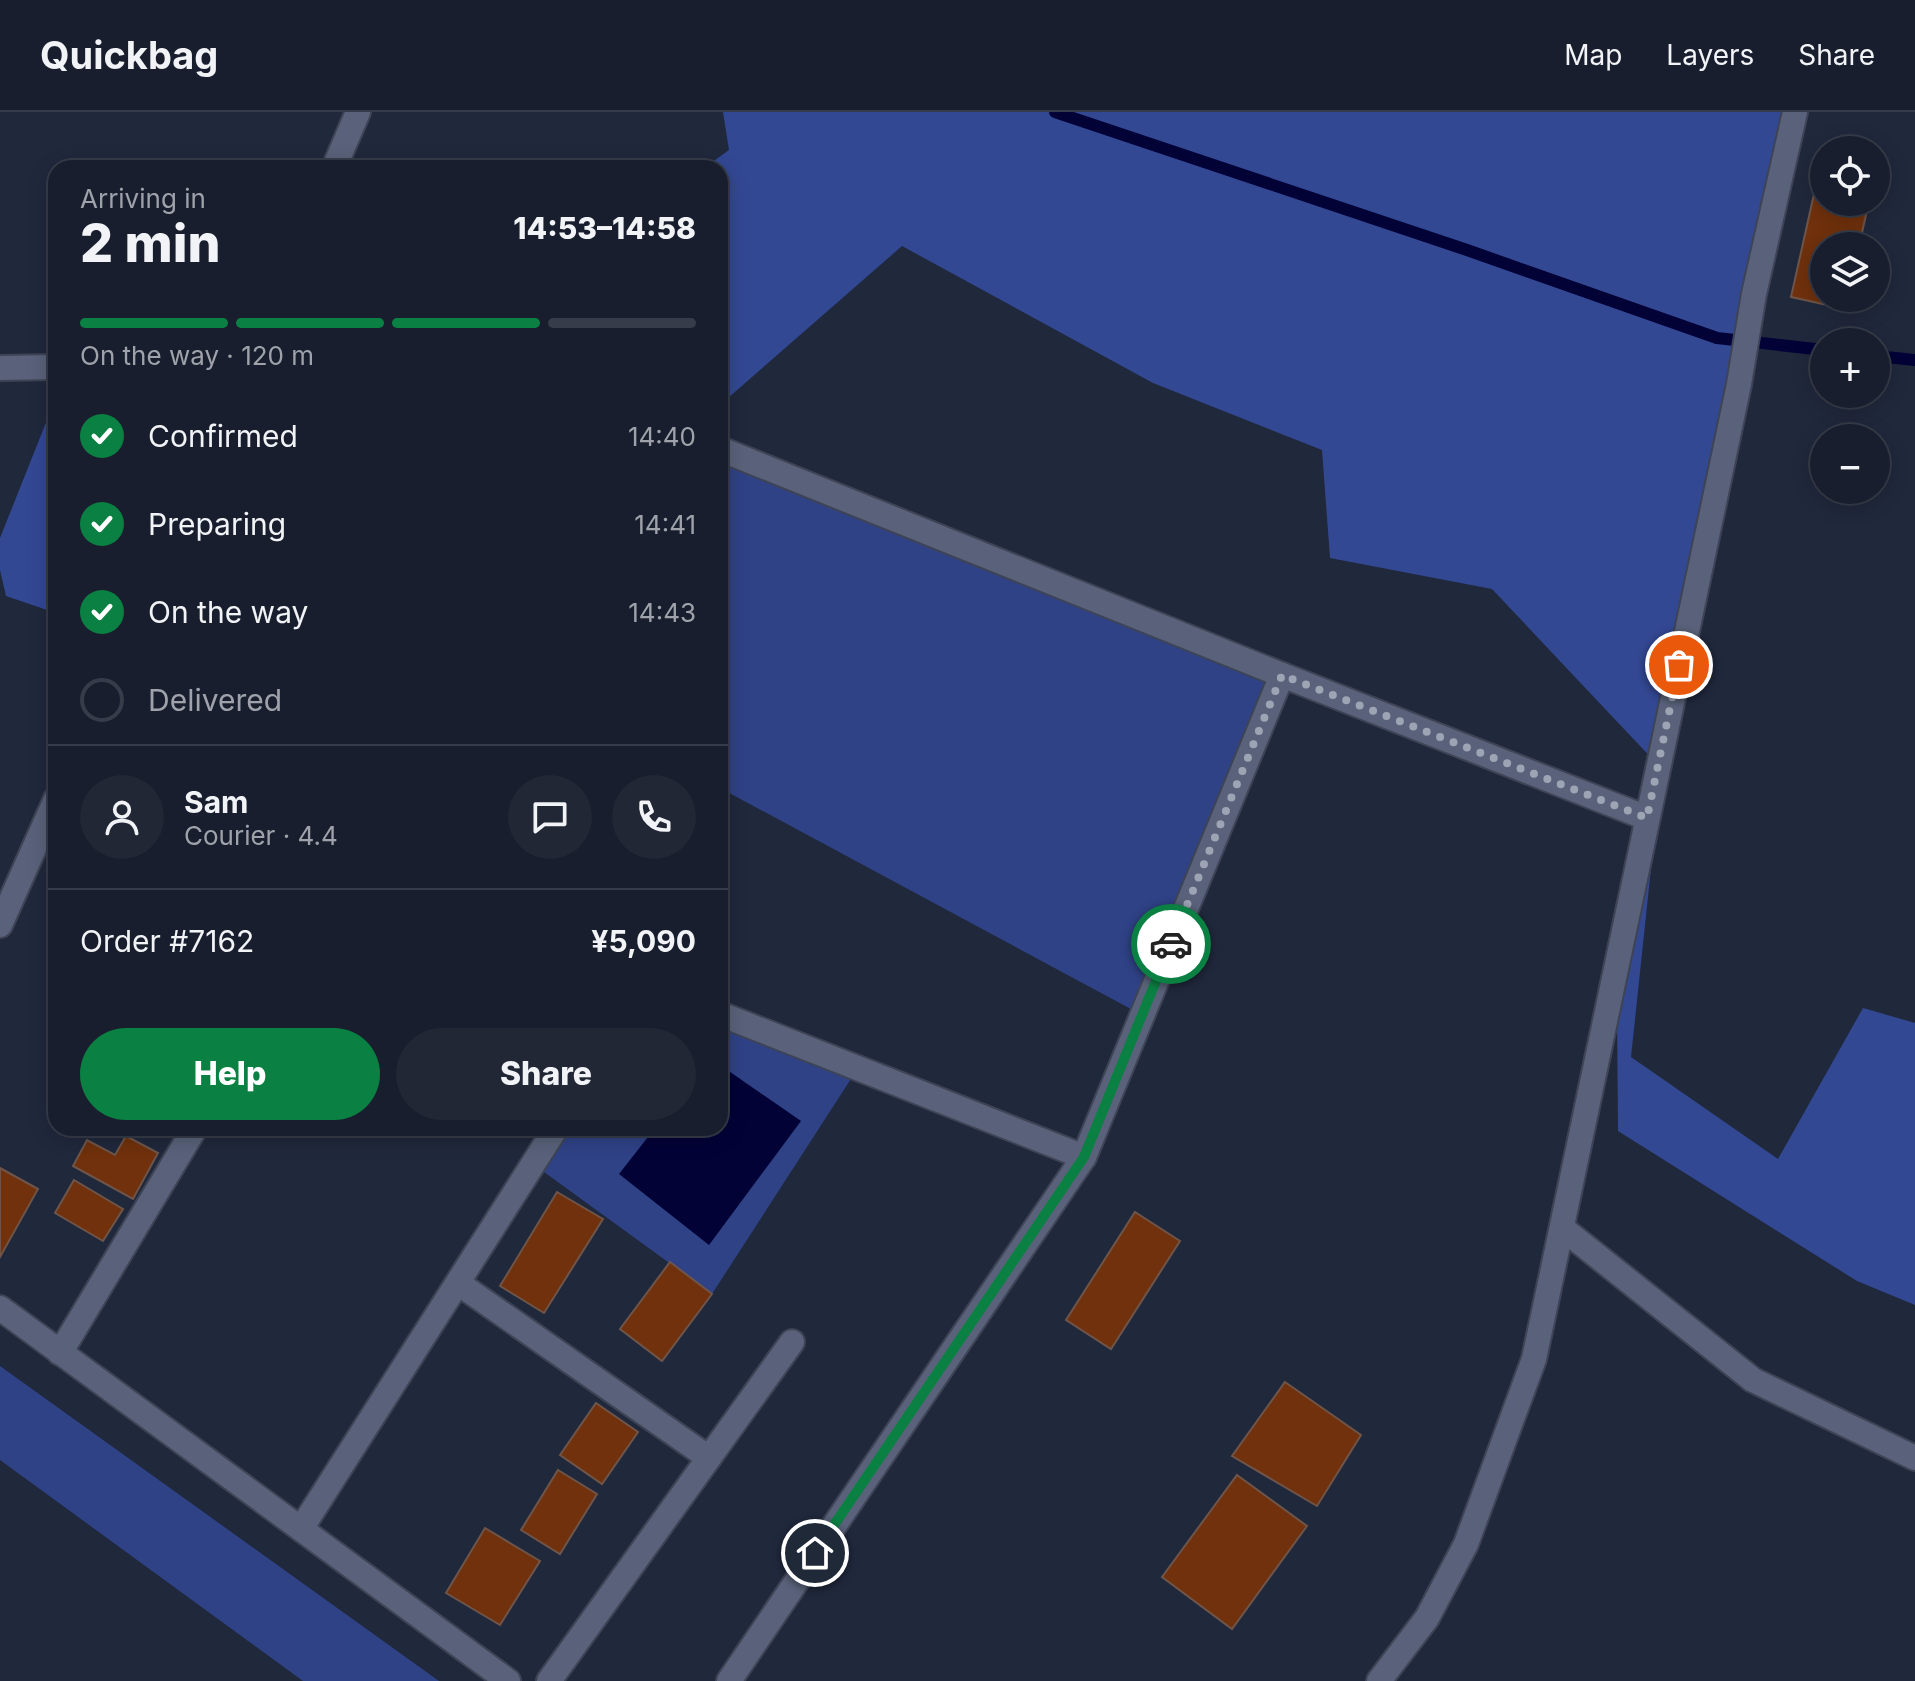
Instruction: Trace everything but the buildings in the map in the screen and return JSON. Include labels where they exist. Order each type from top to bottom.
[{"type":"street","points":[[337,160],[358,112]]},
{"type":"street","points":[[1379,1681],[1427,1618],[1466,1544],[1534,1359],[1739,384],[1754,294],[1795,112]]},
{"type":"street","points":[[0,368],[48,367]]},
{"type":"street","points":[[728,452],[1647,818]]},
{"type":"street","points":[[729,1681],[1084,1157],[1282,675]]},
{"type":"street","points":[[0,925],[48,817]]},
{"type":"street","points":[[728,1017],[1084,1157]]},
{"type":"street","points":[[60,1353],[190,1136]]},
{"type":"street","points":[[301,1529],[551,1136]]},
{"type":"street","points":[[1562,1228],[1753,1380],[1915,1458]]},
{"type":"street","points":[[458,1283],[709,1458]]},
{"type":"street","points":[[0,1308],[508,1681]]},
{"type":"street","points":[[549,1681],[792,1342]]},
{"type":"shaded area","points":[[723,112],[1781,112],[1666,727],[1631,1057],[1778,1159],[1863,1008],[1915,1023],[1915,1305],[1857,1281],[1618,1131],[1617,1008],[1658,765],[1492,589],[1330,558],[1322,450],[1153,383],[902,246],[728,398],[728,160],[715,160],[729,150]]},
{"type":"shaded area","points":[[48,418],[48,610],[6,596],[0,570],[0,538]]},
{"type":"shaded area","points":[[728,452],[1282,675],[1142,1015],[728,792]]},
{"type":"shaded area","points":[[728,1017],[858,1068],[712,1294],[533,1164],[551,1136],[728,1136]]},
{"type":"shaded area","points":[[728,1071],[801,1121],[709,1245],[619,1174],[649,1136],[728,1136]]},
{"type":"shaded area","points":[[0,1366],[439,1681],[303,1681],[0,1460]]},
{"type":"waterway","points":[[1055,112],[1467,250],[1717,338],[1810,348]]},
{"type":"waterway","points":[[1890,357],[1915,360]]},
{"type":"way so far","points":[[1171,944],[1282,675],[1647,818],[1679,665]]},
{"type":"route","points":[[815,1553],[1084,1157],[1171,944]]}]
